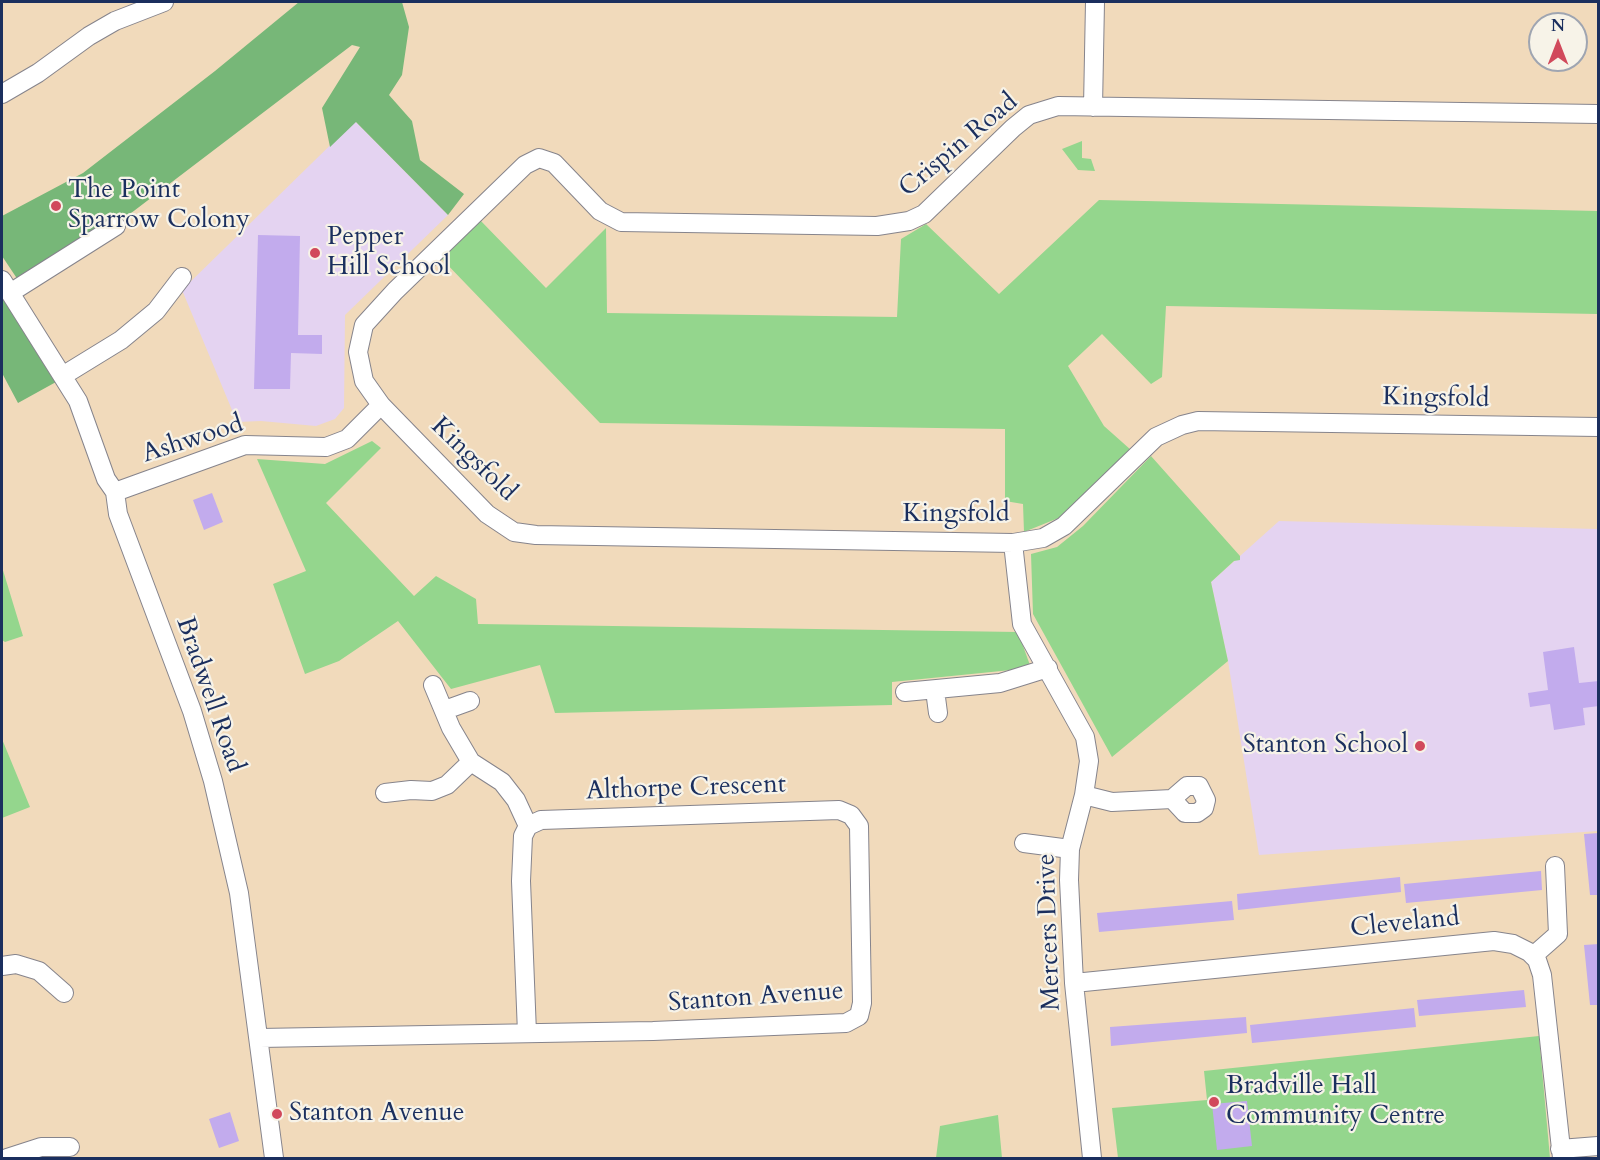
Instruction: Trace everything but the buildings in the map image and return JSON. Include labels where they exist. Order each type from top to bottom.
[{"type":"street","points":[[2,94],[38,73],[89,36],[115,21],[164,2]]},
{"type":"street","points":[[1093,107],[1095,2]]},
{"type":"street","name":"Crispin Road","points":[[358,352],[364,325],[395,291],[525,165],[539,158],[554,163],[600,211],[621,222],[886,225],[909,221],[924,214],[1029,116],[1058,106],[1599,114]]},
{"type":"street","points":[[5,284],[116,225]]},
{"type":"street","points":[[64,375],[130,333],[156,311],[183,277]]},
{"type":"street","name":"Bradwell Road","points":[[5,284],[64,375],[78,401],[106,479],[115,492],[118,514],[192,711],[213,781],[239,893],[260,1038],[274,1158]]},
{"type":"street","name":"Kingsfold","points":[[358,352],[364,381],[381,405],[487,514],[514,532],[536,535],[1012,543],[1042,538],[1064,526],[1156,437],[1182,425],[1198,421],[1599,427]]},
{"type":"street","name":"Ashwood","points":[[115,492],[245,445],[327,447],[347,439],[381,405]]},
{"type":"street","name":"Mercers Drive","points":[[1012,543],[1022,624],[1084,737],[1089,761],[1084,795],[1070,849],[1069,880],[1074,935],[1074,983],[1092,1158]]},
{"type":"street","points":[[905,692],[1000,683],[1048,668]]},
{"type":"street","points":[[433,685],[451,728],[471,762],[502,782],[516,800],[528,826],[523,836],[521,881],[527,1033]]},
{"type":"street","points":[[935,690],[938,713]]},
{"type":"street","points":[[445,710],[470,701]]},
{"type":"street","points":[[386,794],[411,790],[432,791],[447,785],[471,762]]},
{"type":"street","points":[[1084,795],[1112,802],[1172,799]]},
{"type":"street","name":"Althorpe Crescent","points":[[528,826],[541,820],[758,811],[838,810],[851,815],[859,826],[862,1003],[859,1016]]},
{"type":"street","points":[[1024,843],[1070,849]]},
{"type":"street","points":[[1555,866],[1558,934],[1533,956],[1542,975],[1561,1154],[1599,1146]]},
{"type":"street","name":"Cleveland","points":[[1074,983],[1494,941],[1513,944],[1533,956]]},
{"type":"street","points":[[2,966],[16,964],[39,971],[64,993]]},
{"type":"street","name":"Stanton Avenue","points":[[260,1038],[527,1033],[846,1023],[859,1016]]},
{"type":"street","points":[[8,1158],[41,1147],[70,1147]]},
{"type":"shaded area","name":"Pepper Hill School","points":[[355,121],[448,215],[345,315],[344,408],[335,419],[316,426],[261,421],[237,422],[182,290]]},
{"type":"shaded area","name":"Stanton School","points":[[1279,521],[1598,529],[1598,831],[1259,855],[1228,661],[1211,582]]},
{"type":"green space","points":[[299,2],[402,2],[409,27],[402,75],[389,95],[412,121],[420,160],[464,194],[448,215],[356,122],[330,147],[322,108],[360,47],[352,45],[97,239],[18,280],[2,256],[2,216],[83,173],[215,71]]},
{"type":"green space","points":[[1082,141],[1082,158],[1091,159],[1095,171],[1078,170],[1062,149]]},
{"type":"green space","points":[[1099,200],[1598,211],[1598,314],[1166,306],[1162,377],[1151,384],[1102,334],[1068,366],[1104,426],[1131,450],[1061,517],[1024,532],[1023,504],[1005,501],[1005,429],[600,423],[440,257],[480,220],[546,288],[606,228],[607,313],[897,317],[901,239],[926,224],[999,294]]},
{"type":"green space","points":[[2,295],[56,382],[18,403],[2,373]]},
{"type":"green space","points":[[372,441],[381,448],[326,503],[414,596],[436,576],[476,599],[478,624],[1018,632],[1031,668],[892,682],[892,705],[555,713],[540,665],[451,689],[398,621],[339,661],[305,674],[273,584],[306,571],[257,459],[325,464]]},
{"type":"green space","points":[[1151,456],[1240,556],[1240,560],[1234,561],[1211,582],[1228,661],[1112,757],[1033,614],[1031,554],[1057,547],[1083,526]]},
{"type":"green space","points":[[2,567],[23,636],[5,642],[2,640]]},
{"type":"green space","points":[[2,739],[30,807],[2,818]]},
{"type":"green space","points":[[1539,1036],[1550,1158],[1118,1158],[1112,1108],[1207,1100],[1204,1071]]},
{"type":"green space","points":[[998,1115],[1002,1158],[936,1158],[940,1126]]},
{"type":"place","name":"The Point Sparrow Colony","points":[[56,206]]},
{"type":"place","name":"Pepper Hill School","points":[[315,253]]},
{"type":"place","name":"Stanton School","points":[[1420,746]]},
{"type":"place","name":"Bradville Hall Community Centre","points":[[1214,1102]]},
{"type":"place","name":"Stanton Avenue","points":[[277,1114]]}]
